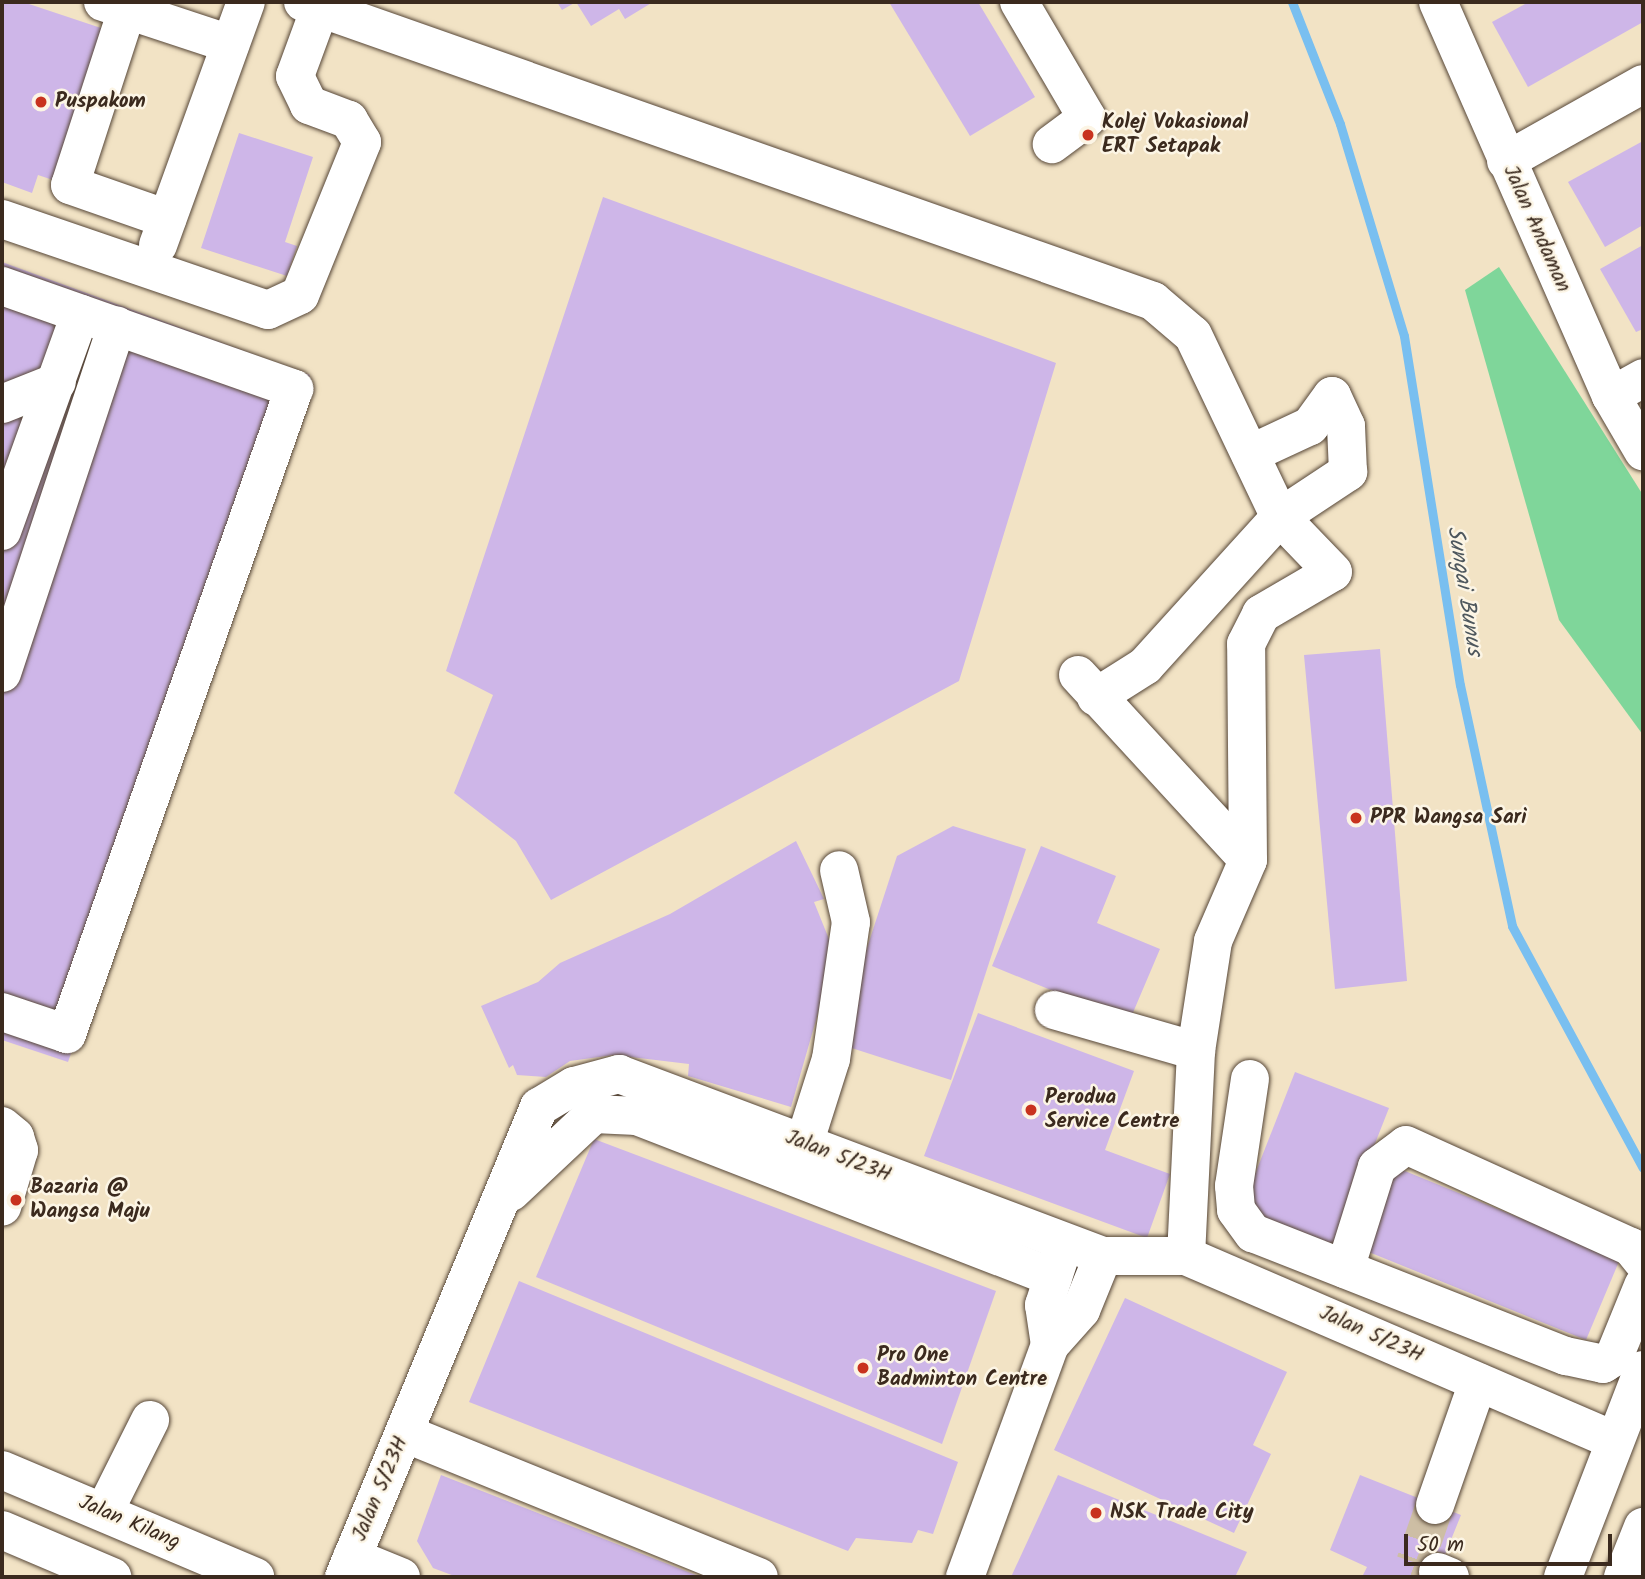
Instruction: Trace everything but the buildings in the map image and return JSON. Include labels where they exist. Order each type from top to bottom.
[{"type":"street","points":[[149,270],[246,2]]},
{"type":"street","points":[[1019,2],[1087,118],[1052,144]]},
{"type":"street","name":"Jalan Andaman","points":[[1438,2],[1611,396],[1643,451]]},
{"type":"street","points":[[2,219],[268,310],[300,295],[362,142],[349,120],[309,106],[295,76],[311,5],[1153,301],[1193,335],[1280,517],[1333,572],[1261,614],[1246,644],[1248,860],[1213,941],[1196,1051],[1186,1256]]},
{"type":"street","points":[[167,219],[70,185],[115,6],[230,44]]},
{"type":"street","points":[[1506,161],[1643,84]]},
{"type":"street","points":[[2,286],[294,389],[67,1034],[2,1012]]},
{"type":"street","points":[[2,531],[80,314]]},
{"type":"street","points":[[2,673],[117,326]]},
{"type":"street","points":[[1611,396],[1643,378]]},
{"type":"street","points":[[2,404],[57,382]]},
{"type":"street","points":[[1248,860],[1087,686],[1145,666],[1280,517],[1348,472],[1346,426],[1332,396],[1310,426],[1250,454]]},
{"type":"street","points":[[804,1144],[831,1059],[851,922],[839,870]]},
{"type":"street","points":[[1054,1010],[1196,1051]]},
{"type":"street","name":"Jalan 5/23H","points":[[348,1567],[539,1107],[575,1086],[619,1074],[804,1144],[1058,1260],[1103,1256],[1186,1256],[1612,1440]]},
{"type":"street","points":[[1250,1079],[1234,1186],[1236,1210],[1253,1233],[1566,1356],[1603,1364],[1614,1357],[1643,1286]]},
{"type":"street","points":[[500,1203],[594,1114],[637,1116],[1058,1260],[1044,1305],[1050,1345]]},
{"type":"street","points":[[2,1126],[15,1137],[19,1150],[2,1207]]},
{"type":"street","points":[[1311,1309],[1337,1266],[1377,1167],[1406,1145],[1631,1247],[1643,1262]]},
{"type":"street","points":[[965,1577],[1050,1345],[1081,1310],[1103,1256]]},
{"type":"street","points":[[1435,1505],[1466,1377],[1476,1321]]},
{"type":"street","points":[[1563,1577],[1612,1440],[1643,1370]]},
{"type":"street","points":[[104,1512],[150,1420]]},
{"type":"street","points":[[404,1433],[747,1575]]},
{"type":"street","name":"Jalan Kilang","points":[[2,1470],[255,1577]]},
{"type":"street","points":[[1623,1577],[1643,1527]]},
{"type":"street","points":[[2,1530],[113,1577]]},
{"type":"street","points":[[348,1567],[401,1577]]},
{"type":"green space","points":[[1499,267],[1643,495],[1643,735],[1559,620],[1465,290]]},
{"type":"waterway","name":"Sungai Bunus","points":[[1292,2],[1340,124],[1404,336],[1460,685],[1512,926],[1643,1168]]},
{"type":"tunnel","points":[[1435,1505],[1415,1563],[1438,1572]]},
{"type":"place","name":"Puspakom","points":[[41,102]]},
{"type":"place","name":"Kolej Vokasional ERT Setapak","points":[[1088,135]]},
{"type":"place","name":"PPR Wangsa Sari","points":[[1356,818]]},
{"type":"place","name":"Perodua Service Centre","points":[[1031,1110]]},
{"type":"place","name":"Bazaria @ Wangsa Maju","points":[[16,1200]]},
{"type":"place","name":"Pro One Badminton Centre","points":[[863,1368]]},
{"type":"place","name":"NSK Trade City","points":[[1096,1513]]}]
